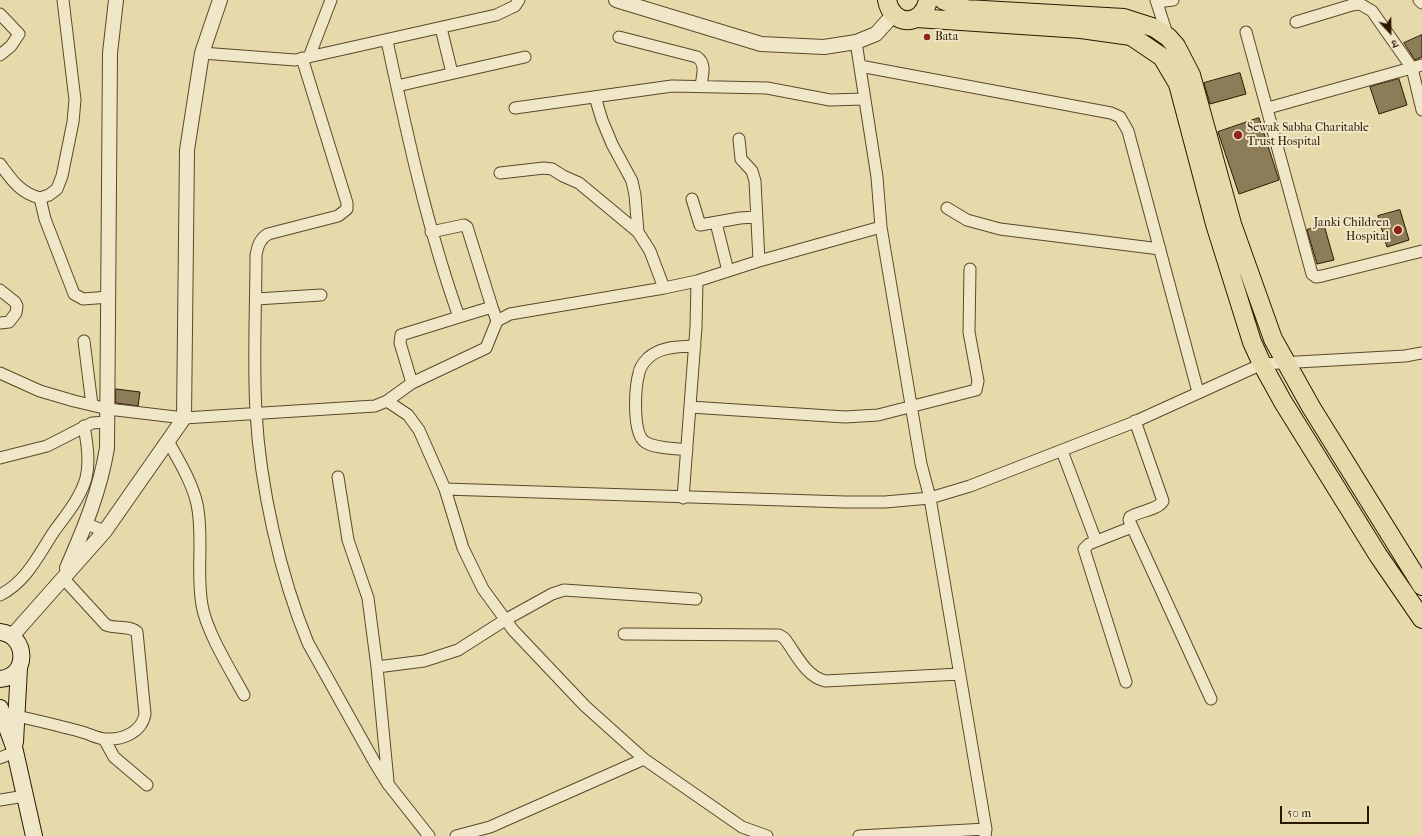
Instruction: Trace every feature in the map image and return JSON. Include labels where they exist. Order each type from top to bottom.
[{"type":"main road","points":[[916,18],[922,14],[927,6],[928,0]]},
{"type":"main road","points":[[942,0],[966,9],[1124,18],[1155,28],[1168,36],[1176,46],[1191,75],[1234,231],[1262,311],[1274,339],[1311,407],[1422,586]]},
{"type":"main road","points":[[890,7],[900,19],[907,20],[916,18],[1081,29],[1131,36],[1162,57],[1178,84],[1215,224],[1252,342],[1262,364],[1283,402],[1378,555],[1422,619]]},
{"type":"main road","points":[[6,634],[18,641],[22,659],[19,668],[15,750]]},
{"type":"main road","points":[[0,679],[13,675],[19,668]]},
{"type":"main road","points":[[0,708],[15,750],[34,836]]},
{"type":"street","points":[[0,164],[17,187],[30,196],[40,198],[49,195],[56,189],[62,176],[73,122],[74,100],[63,0]]},
{"type":"street","points":[[62,578],[86,524],[104,470],[108,415],[110,53],[116,0]]},
{"type":"street","points":[[6,634],[62,578],[105,531],[184,418],[187,150],[202,53],[220,0]]},
{"type":"street","points":[[331,0],[306,58],[347,203],[347,209],[338,216],[268,234],[262,238],[256,254],[256,413],[263,469],[278,549],[300,624],[315,658],[388,784],[429,836]]},
{"type":"street","points":[[202,53],[281,60],[306,58],[387,41],[506,11],[515,6],[519,0]]},
{"type":"street","points":[[620,0],[761,44],[824,47],[856,42],[876,34],[890,7]]},
{"type":"street","points":[[1168,36],[1156,1],[1173,0]]},
{"type":"street","points":[[1419,0],[1422,3]]},
{"type":"street","points":[[1296,22],[1360,4],[1372,11],[1417,66],[1422,110]]},
{"type":"street","points":[[0,14],[19,34],[11,46],[0,55]]},
{"type":"street","points":[[441,28],[452,73]]},
{"type":"street","points":[[1246,32],[1268,108],[1312,274],[1316,277],[1322,276],[1422,252]]},
{"type":"street","points":[[619,37],[698,57],[702,62],[703,67],[701,86]]},
{"type":"street","points":[[387,41],[431,232],[459,317]]},
{"type":"street","points":[[856,42],[876,177],[881,227],[921,464],[930,498],[987,834],[859,836]]},
{"type":"street","points":[[397,86],[525,57]]},
{"type":"street","points":[[860,66],[1111,113],[1120,117],[1128,131],[1198,392]]},
{"type":"street","points":[[1268,108],[1417,66]]},
{"type":"street","points":[[515,108],[672,86],[767,88],[824,99],[864,99]]},
{"type":"street","points":[[595,97],[602,120],[612,144],[632,181],[635,195],[638,232]]},
{"type":"street","points":[[739,139],[741,159],[752,171],[755,181],[755,217],[759,261]]},
{"type":"street","points":[[500,173],[544,168],[552,169],[563,176],[580,183],[638,232],[650,251],[664,288]]},
{"type":"street","points":[[40,198],[45,219],[74,294],[83,299],[109,297]]},
{"type":"street","points":[[692,199],[700,225],[755,217]]},
{"type":"street","points":[[947,208],[967,220],[1000,229],[1160,249]]},
{"type":"street","points":[[716,223],[728,270]]},
{"type":"street","points":[[431,232],[464,225],[467,227],[497,321]]},
{"type":"street","points":[[0,458],[47,446],[62,440],[84,426],[108,415],[184,418],[363,408],[375,406],[387,401],[412,383],[486,348],[497,321],[510,314],[664,288],[697,280],[881,227]]},
{"type":"street","points":[[690,407],[845,417],[878,415],[968,394],[976,390],[978,386],[969,332],[970,269]]},
{"type":"street","points":[[683,498],[695,346],[697,280]]},
{"type":"street","points":[[0,290],[15,302],[17,306],[16,313],[9,322],[0,323]]},
{"type":"street","points":[[256,299],[321,295]]},
{"type":"street","points":[[412,383],[400,343],[401,335],[492,307]]},
{"type":"street","points":[[84,341],[92,405]]},
{"type":"street","points":[[687,450],[652,445],[643,441],[638,432],[636,413],[639,373],[643,363],[657,352],[669,347],[695,346]]},
{"type":"street","points":[[445,488],[683,498],[845,502],[885,502],[930,498],[989,480],[1062,451],[1135,421],[1262,364],[1287,361],[1405,356],[1422,353]]},
{"type":"street","points":[[0,373],[40,391],[92,405],[108,415]]},
{"type":"street","points":[[387,401],[413,420],[419,430],[445,488],[463,548],[483,589],[513,630],[585,706],[644,760],[742,827],[767,836]]},
{"type":"street","points":[[1135,421],[1163,501],[1162,504],[1130,517],[1129,520],[1211,700]]},
{"type":"street","points":[[0,595],[18,582],[32,567],[80,496],[86,478],[88,463],[88,449],[84,426]]},
{"type":"street","points":[[168,441],[189,481],[197,506],[200,522],[200,591],[205,620],[244,695]]},
{"type":"street","points":[[1062,451],[1096,541]]},
{"type":"street","points":[[338,477],[348,540],[368,598],[377,667],[388,784]]},
{"type":"street","points":[[86,524],[105,531]]},
{"type":"street","points":[[1126,682],[1084,552],[1085,546],[1132,527]]},
{"type":"street","points":[[17,716],[84,732],[104,739],[124,736],[136,731],[144,722],[145,714],[137,632],[126,628],[106,625],[62,578]]},
{"type":"street","points":[[377,667],[424,661],[444,656],[458,650],[505,620],[552,594],[564,590],[696,599]]},
{"type":"street","points":[[624,634],[779,635],[784,638],[808,672],[816,679],[825,681],[960,674]]},
{"type":"street","points":[[104,739],[114,757],[147,785]]},
{"type":"street","points":[[0,758],[15,750]]},
{"type":"street","points":[[456,836],[490,827],[644,760]]},
{"type":"street","points":[[0,800],[25,796]]},
{"type":"building","points":[[1422,35],[1422,57],[1415,60],[1404,43]]},
{"type":"building","points":[[1240,73],[1246,94],[1210,104],[1204,83]]},
{"type":"building","points":[[1399,79],[1407,105],[1379,114],[1370,87]]},
{"type":"building","points":[[1259,118],[1279,180],[1239,194],[1218,132]]},
{"type":"building","points":[[1400,210],[1409,240],[1387,247],[1378,216]]},
{"type":"building","points":[[1324,225],[1334,260],[1317,264],[1307,230]]},
{"type":"building","points":[[116,389],[140,392],[138,406],[116,403]]},
{"type":"place","name":"Bata","points":[[927,37]]},
{"type":"place","name":"Sewak Sabha Charitable Trust Hospital","points":[[1238,135]]},
{"type":"place","name":"Janki Children Hospital","points":[[1398,230]]}]
